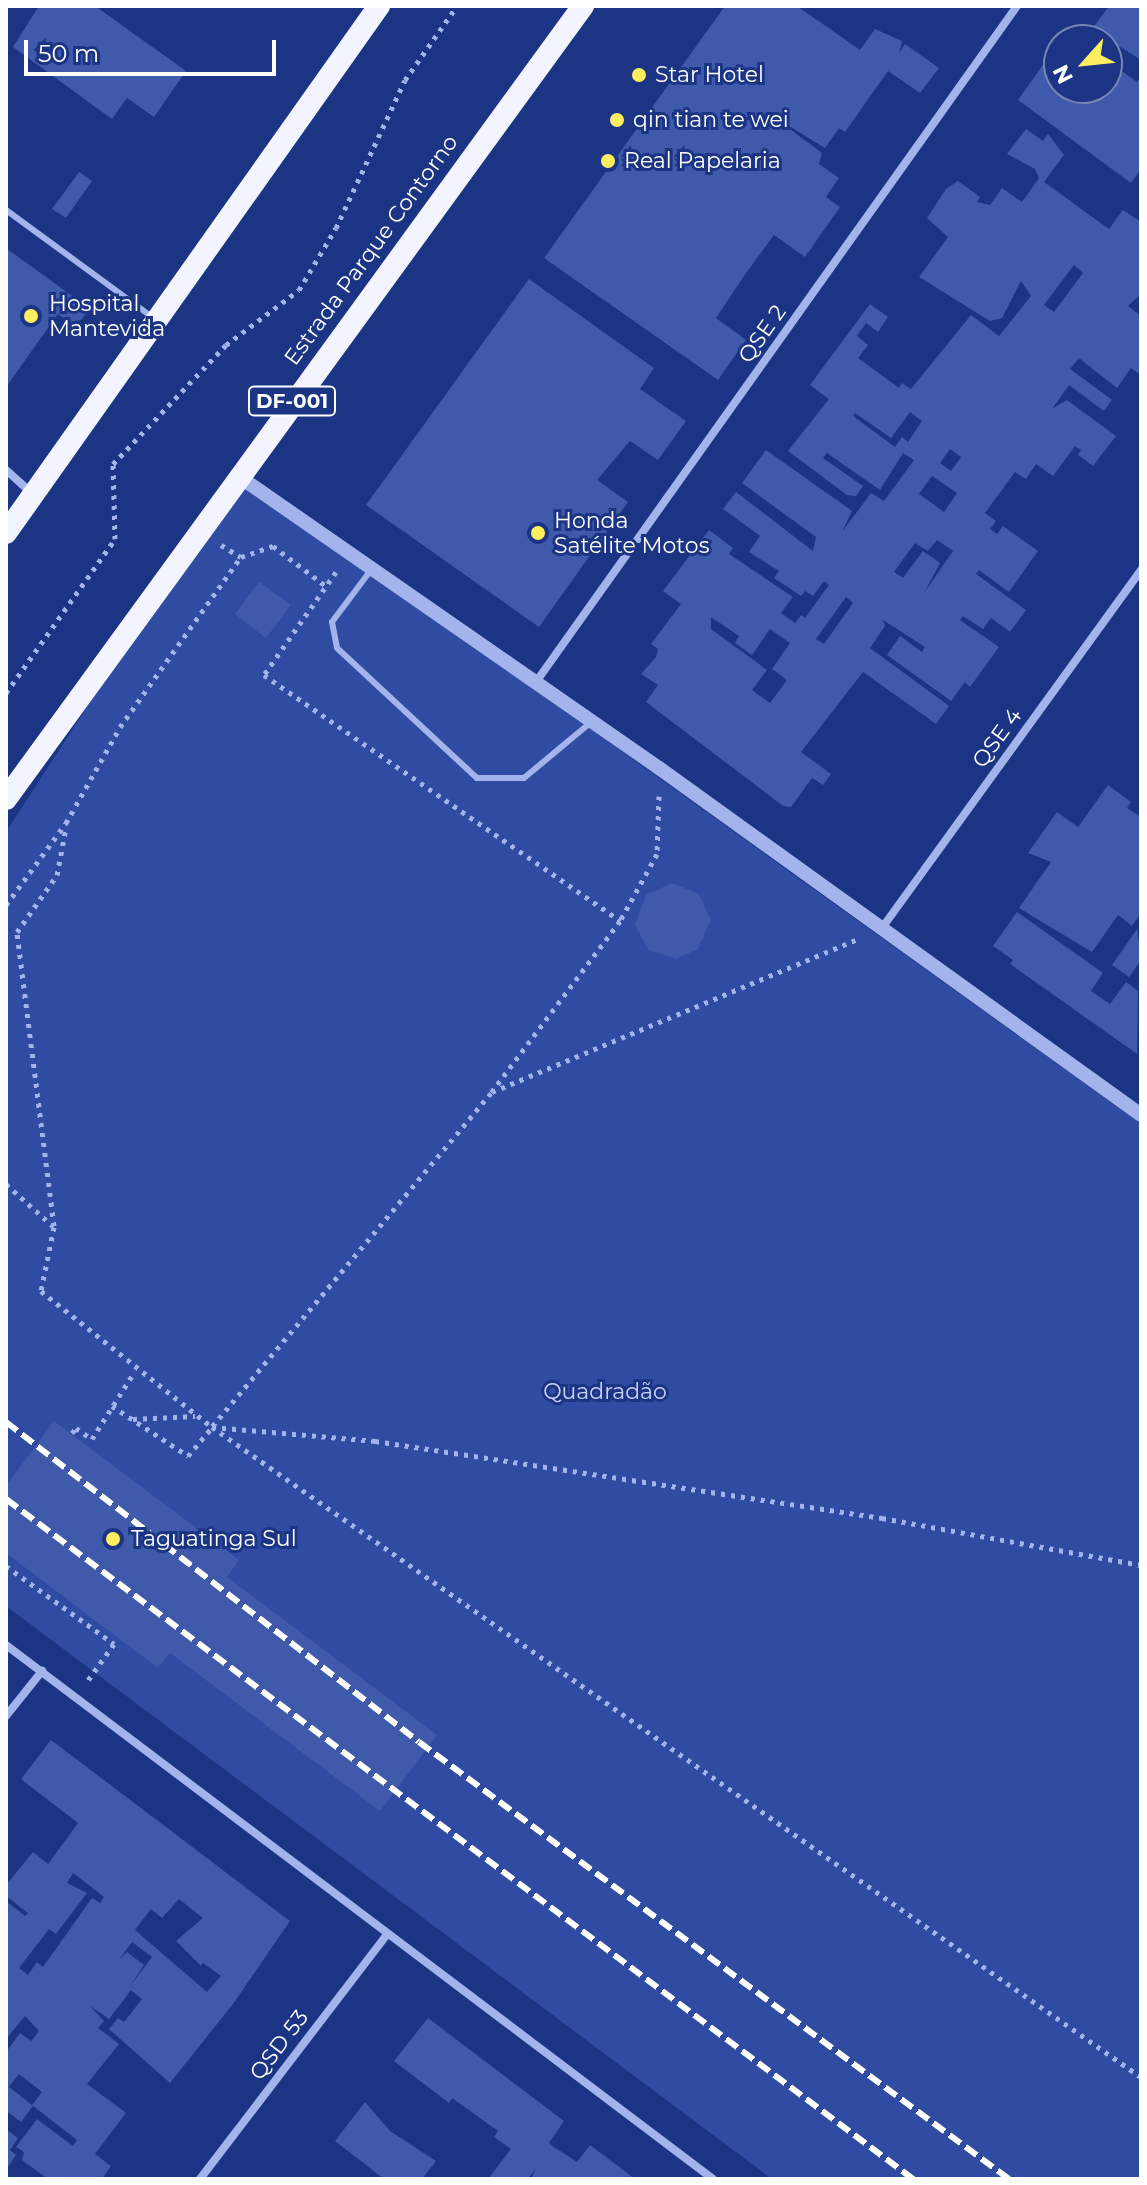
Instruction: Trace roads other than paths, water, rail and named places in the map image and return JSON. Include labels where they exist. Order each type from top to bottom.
[{"type":"highway","points":[[6,533],[379,6]]},
{"type":"highway","name":"Estrada Parque Contorno","points":[[6,799],[237,475],[583,6]]},
{"type":"street","name":"QSE 2","points":[[536,682],[1017,6]]},
{"type":"street","points":[[6,470],[34,494]]},
{"type":"street","points":[[237,475],[659,768],[1141,1115]]},
{"type":"street","name":"QSE 4","points":[[882,928],[1141,570]]},
{"type":"street","points":[[6,1645],[713,2179]]},
{"type":"street","points":[[6,1716],[42,1671]]},
{"type":"street","name":"QSD 53","points":[[200,2179],[387,1934]]},
{"type":"lane","points":[[6,210],[156,320]]},
{"type":"lane","points":[[371,570],[332,622],[337,648],[477,778],[524,778],[592,721]]},
{"type":"railway","points":[[6,1422],[419,1742],[1009,2179]]},
{"type":"railway","points":[[6,1499],[913,2179]]},
{"type":"place","name":"Star Hotel","points":[[639,75]]},
{"type":"place","name":"qin tian te wei","points":[[617,120]]},
{"type":"place","name":"Real Papelaria","points":[[608,161]]},
{"type":"place","name":"Hospital Mantevida","points":[[31,316]]},
{"type":"place","name":"Honda Satélite Motos","points":[[538,533]]},
{"type":"place","name":"Taguatinga Sul","points":[[113,1539]]},
{"type":"park label","name":"Quadradão","points":[[605,1392]]}]
